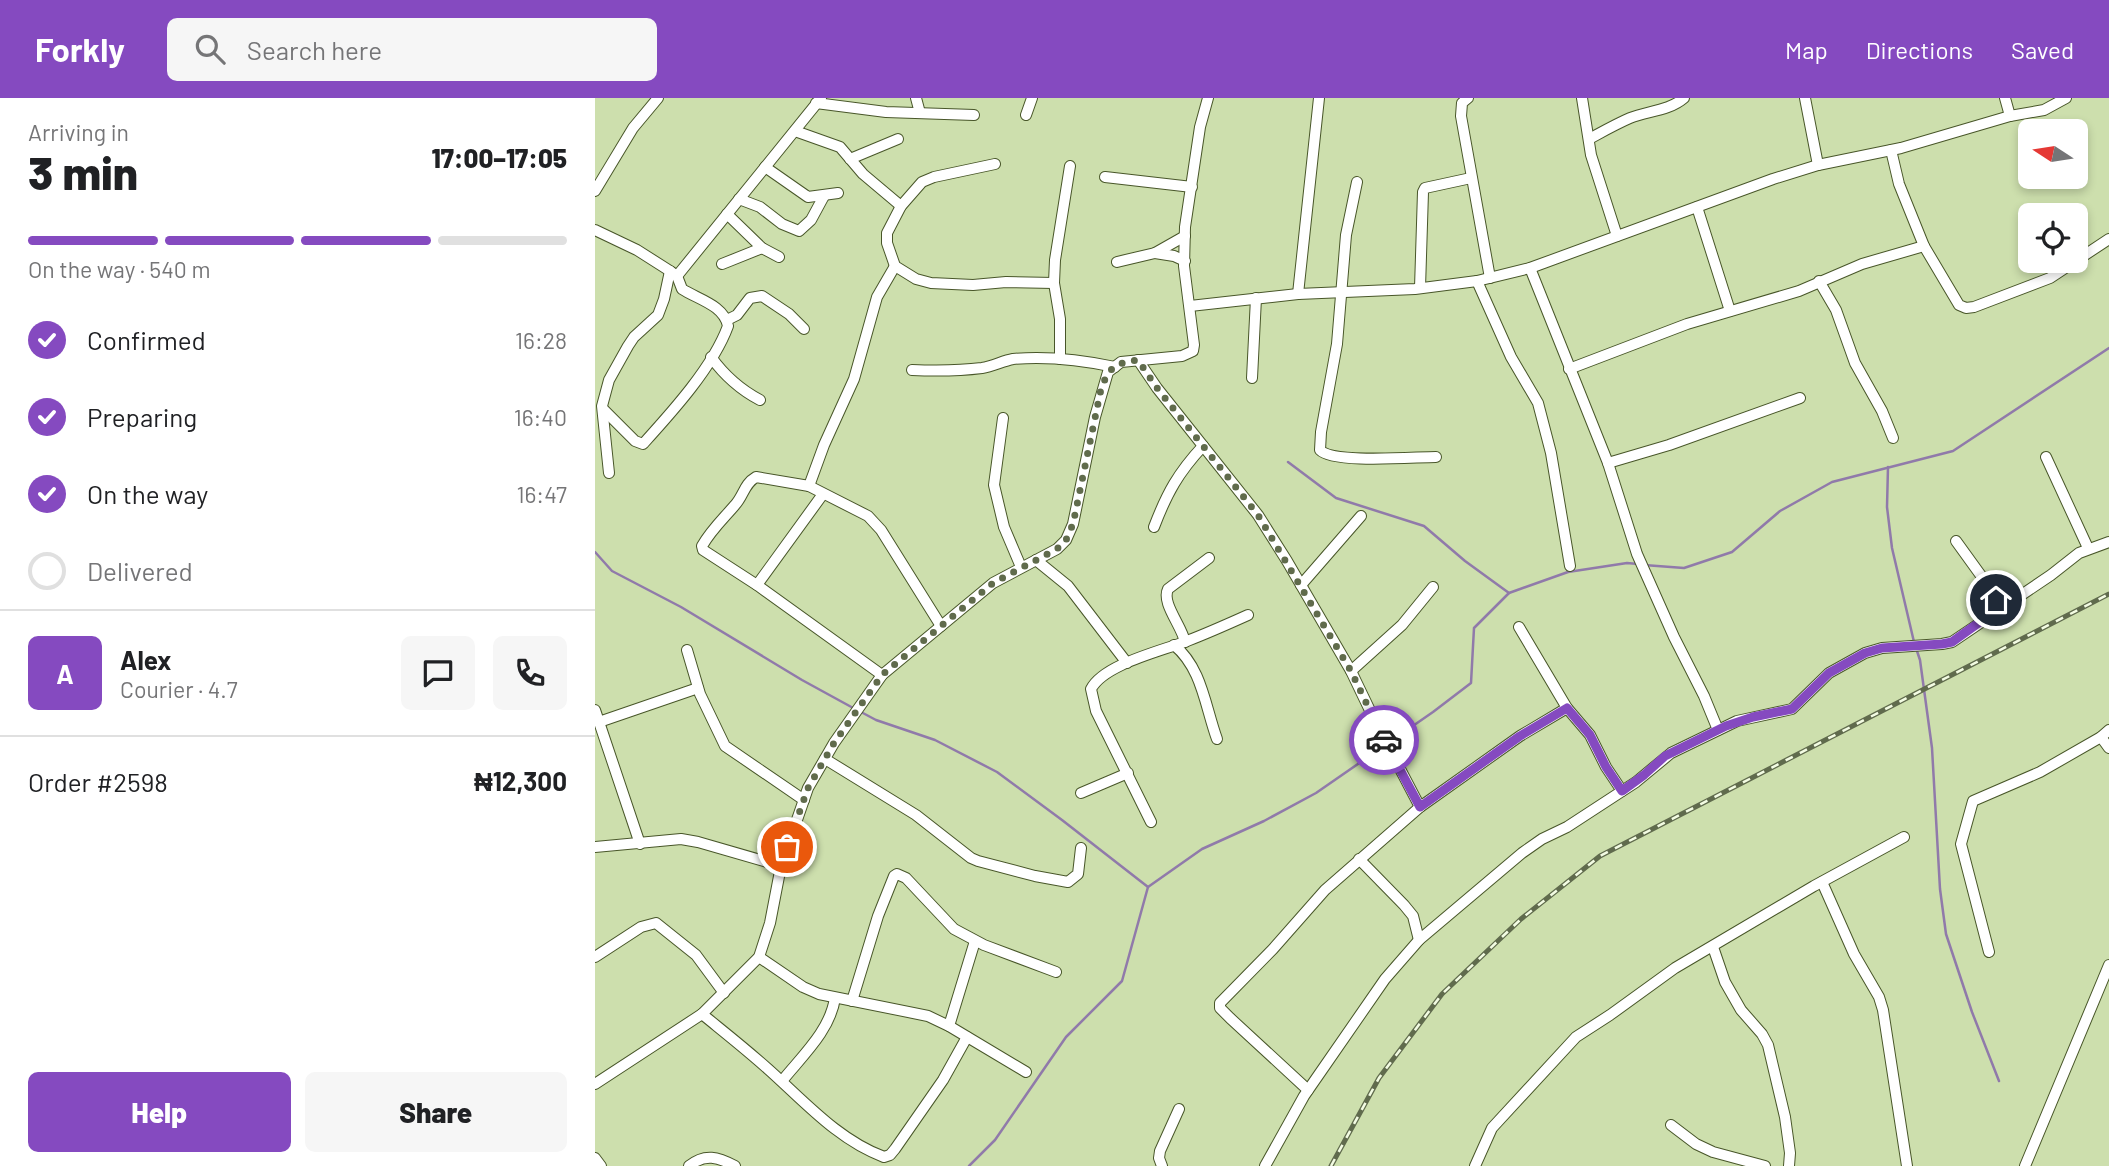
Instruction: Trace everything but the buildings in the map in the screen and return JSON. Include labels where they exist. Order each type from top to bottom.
[{"type":"street","points":[[595,191],[633,128],[658,98]]},
{"type":"street","points":[[916,98],[920,113]]},
{"type":"street","points":[[1026,115],[1032,98]]},
{"type":"street","points":[[595,1084],[702,1014],[759,957],[771,923],[781,866],[808,788],[834,743],[882,675],[993,583],[1057,549],[1069,534],[1076,513],[1101,389],[1108,372],[1122,362],[1182,356],[1193,351],[1185,236],[1200,127],[1208,98]]},
{"type":"street","points":[[1298,294],[1318,98]]},
{"type":"street","points":[[1468,98],[1462,103],[1461,116],[1490,278]]},
{"type":"street","points":[[1582,98],[1591,155],[1617,236]]},
{"type":"street","points":[[1589,139],[1632,117],[1664,108],[1684,98]]},
{"type":"street","points":[[1805,98],[1818,165]]},
{"type":"street","points":[[2005,98],[2010,116]]},
{"type":"street","points":[[1190,306],[1343,290],[1420,288],[1490,278],[1531,268],[1773,179],[1818,165],[1891,150],[2010,116],[2044,110],[2066,98]]},
{"type":"street","points":[[609,473],[603,409],[599,395],[634,337],[658,315],[674,273],[727,214],[819,101],[887,112],[974,115]]},
{"type":"street","points":[[795,131],[840,147],[863,174],[901,205]]},
{"type":"street","points":[[850,159],[898,139]]},
{"type":"street","points":[[1891,150],[1899,184],[1924,246],[1959,305],[1966,308],[2050,278],[2109,239]]},
{"type":"street","points":[[995,164],[922,182],[901,205],[886,238],[895,266],[916,279],[931,283],[1055,283]]},
{"type":"street","points":[[1060,359],[1055,260],[1070,166]]},
{"type":"street","points":[[765,167],[808,197],[838,193]]},
{"type":"street","points":[[1105,177],[1192,187]]},
{"type":"street","points":[[1420,288],[1423,192],[1425,188],[1471,178]]},
{"type":"street","points":[[1357,182],[1346,235],[1343,290],[1320,450],[1324,454],[1342,458],[1436,457]]},
{"type":"street","points":[[739,199],[761,207],[782,224],[799,231],[811,220],[824,195]]},
{"type":"street","points":[[1697,207],[1730,311]]},
{"type":"street","points":[[727,214],[762,248],[779,257]]},
{"type":"street","points":[[595,230],[637,250],[674,273],[682,289],[715,307],[727,320],[728,326],[711,357],[672,411],[643,444],[635,441],[603,409]]},
{"type":"street","points":[[1117,262],[1155,253],[1185,236]]},
{"type":"street","points":[[1569,369],[1687,324],[1799,291],[1862,264],[1924,246]]},
{"type":"street","points":[[722,264],[762,248]]},
{"type":"street","points":[[1155,253],[1185,261]]},
{"type":"street","points":[[809,486],[854,379],[877,297],[895,266]]},
{"type":"street","points":[[1531,268],[1608,463],[1637,554],[1674,637],[1705,696],[1718,730]]},
{"type":"street","points":[[1477,281],[1511,356],[1538,403],[1551,453],[1570,566]]},
{"type":"street","points":[[1819,281],[1836,310],[1855,363],[1882,411],[1893,438]]},
{"type":"street","points":[[727,320],[737,315],[750,298],[762,296],[789,314],[804,329]]},
{"type":"street","points":[[1252,378],[1256,298]]},
{"type":"street","points":[[711,357],[720,370],[746,393],[760,400]]},
{"type":"street","points":[[912,370],[948,372],[1011,360],[1060,359],[1115,367]]},
{"type":"street","points":[[1138,360],[1157,388],[1258,515],[1351,671],[1420,807]]},
{"type":"street","points":[[1608,463],[1669,445],[1800,398]]},
{"type":"street","points":[[1003,418],[994,485],[1004,527],[1021,567]]},
{"type":"street","points":[[1154,527],[1167,495],[1184,466],[1203,446]]},
{"type":"street","points":[[2046,457],[2088,548]]},
{"type":"street","points":[[882,675],[757,585],[703,550],[702,546],[726,513],[736,504],[751,480],[756,477],[809,486],[868,516],[881,530],[941,626]]},
{"type":"street","points":[[757,585],[823,494]]},
{"type":"street","points":[[1301,585],[1361,516]]},
{"type":"street","points":[[1956,541],[1995,595],[1995,611]]},
{"type":"street","points":[[1265,1166],[1308,1090],[1385,979],[1419,940],[1522,853],[1622,791],[1665,756],[1737,721],[1792,709],[1829,673],[1865,653],[1882,648],[1952,642],[2079,553],[2109,542]]},
{"type":"street","points":[[1185,642],[1179,622],[1165,599],[1166,594],[1168,589],[1209,558]]},
{"type":"street","points":[[1036,560],[1068,586],[1127,663]]},
{"type":"street","points":[[1351,671],[1402,625],[1433,587]]},
{"type":"street","points":[[1151,822],[1096,710],[1091,689],[1101,676],[1127,663],[1248,615]]},
{"type":"street","points":[[1519,627],[1567,708],[1590,735],[1622,791]]},
{"type":"street","points":[[1174,645],[1196,671],[1217,739]]},
{"type":"street","points":[[687,650],[698,688],[725,746],[804,800]]},
{"type":"street","points":[[599,722],[698,688]]},
{"type":"street","points":[[1308,1090],[1230,1018],[1220,1008],[1220,1003],[1325,890],[1420,807],[1520,736],[1567,708]]},
{"type":"street","points":[[595,710],[640,844]]},
{"type":"street","points":[[1989,952],[1961,844],[1973,801],[2041,772],[2105,734],[2109,748]]},
{"type":"street","points":[[825,759],[916,815],[978,861],[1067,882],[1078,874],[1081,848]]},
{"type":"street","points":[[1080,793],[1128,773]]},
{"type":"street","points":[[1475,1166],[1492,1128],[1576,1037],[1675,968],[1905,837]]},
{"type":"street","points":[[595,846],[681,839],[781,866]]},
{"type":"street","points":[[1359,859],[1404,905],[1417,926],[1419,940]]},
{"type":"street","points":[[852,1001],[878,916],[897,874],[906,878],[954,929],[975,941],[1056,972]]},
{"type":"street","points":[[1822,882],[1883,1010],[1907,1166]]},
{"type":"street","points":[[595,957],[641,928],[656,923],[696,955],[725,993]]},
{"type":"street","points":[[949,1026],[975,941]]},
{"type":"street","points":[[1713,947],[1725,982],[1741,1010],[1768,1045],[1786,1117],[1789,1166]]},
{"type":"street","points":[[759,957],[803,987],[835,998],[928,1016],[1026,1072]]},
{"type":"street","points":[[2025,1166],[2109,965]]},
{"type":"street","points":[[782,1081],[826,1026],[835,998]]},
{"type":"street","points":[[702,1014],[835,1129],[884,1157],[895,1149],[936,1090],[967,1037]]},
{"type":"street","points":[[1162,1166],[1160,1152],[1179,1109]]},
{"type":"street","points":[[1671,1125],[1696,1144],[1713,1152],[1765,1166]]},
{"type":"street","points":[[689,1166],[708,1156],[722,1158],[735,1166]]},
{"type":"street","points":[[595,1158],[601,1166]]},
{"type":"waterway","points":[[1644,565],[1684,568],[1732,552],[1780,511],[1832,482],[1953,451],[2109,348]]},
{"type":"waterway","points":[[1288,462],[1336,498],[1424,526],[1465,561],[1509,593]]},
{"type":"waterway","points":[[1888,467],[1887,507],[1892,548],[1914,642]]},
{"type":"waterway","points":[[595,552],[612,571],[681,607],[855,709]]},
{"type":"waterway","points":[[969,1166],[995,1140],[1066,1037],[1122,981],[1148,887],[1202,849],[1264,821],[1316,793],[1471,683],[1474,628],[1509,593],[1568,572],[1627,563],[1638,564]]},
{"type":"waterway","points":[[1916,648],[1932,748],[1940,889],[1946,934],[1999,1081]]},
{"type":"waterway","points":[[861,712],[876,720],[935,740],[997,772],[1148,887]]},
{"type":"railway","points":[[1331,1166],[1379,1078],[1442,994],[1521,919],[1600,856],[2109,594]]},
{"type":"way so far","points":[[787,847],[808,788],[834,743],[882,675],[993,583],[1049,555],[1066,540],[1073,524],[1101,389],[1108,372],[1122,362],[1138,360],[1157,388],[1258,515],[1351,671],[1384,740]]},
{"type":"route","points":[[1384,740],[1420,807],[1520,736],[1567,708],[1590,735],[1622,791],[1665,756],[1726,726],[1792,709],[1829,673],[1865,653],[1882,648],[1952,642],[1995,611],[1996,600]]}]
